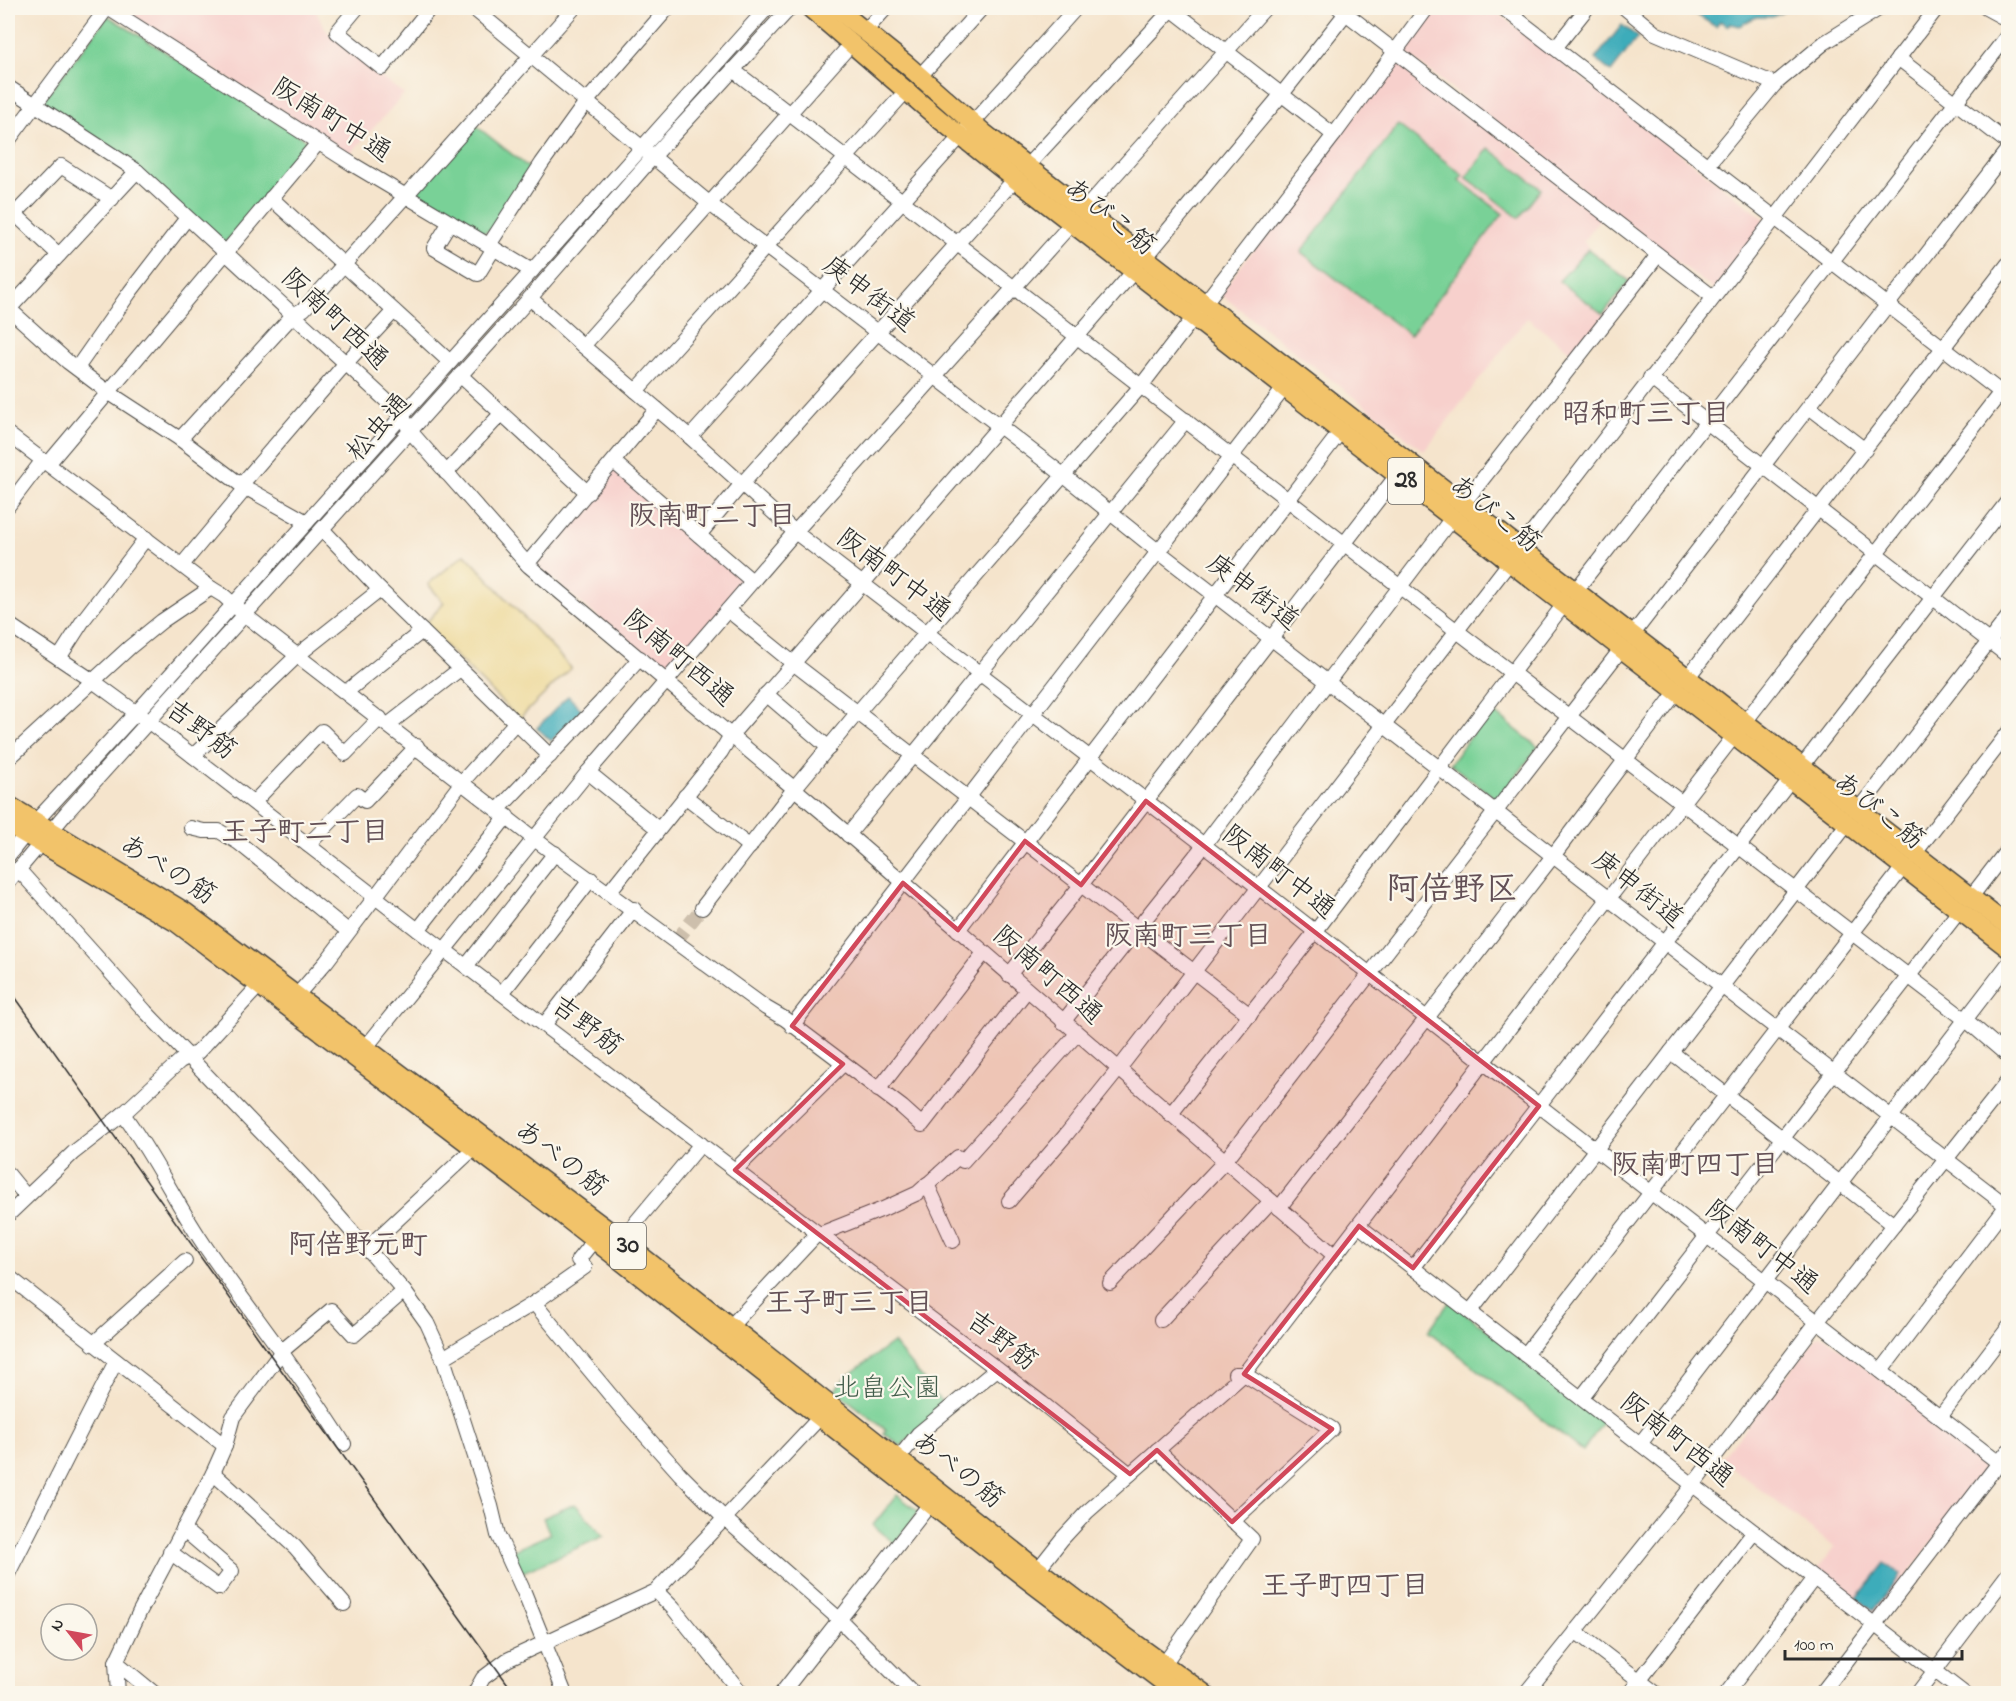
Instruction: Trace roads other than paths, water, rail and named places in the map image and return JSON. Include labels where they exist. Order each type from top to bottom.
[{"type":"main road","name":"あびこ筋","points":[[810,8],[919,77],[966,129]]},
{"type":"main road","name":"あびこ筋","points":[[836,8],[883,71],[906,91],[966,129],[1966,903],[2008,926]]},
{"type":"main road","name":"あびこ筋","points":[[1200,311],[1285,387],[1341,431],[1398,474],[1457,511]]},
{"type":"main road","name":"あべの筋","points":[[8,805],[38,833],[265,980],[474,1148],[594,1240],[825,1412],[898,1459],[1037,1571],[1179,1694]]},
{"type":"main road","name":"あべの筋","points":[[8,824],[38,833]]},
{"type":"main road","name":"あびこ筋","points":[[1966,903],[2008,948]]},
{"type":"main road","name":"あべの筋","points":[[265,980],[297,995],[621,1240],[730,1327],[930,1504],[1037,1571],[1205,1694]]},
{"type":"street","points":[[8,141],[108,8]]},
{"type":"street","name":"阪南町中通","points":[[108,8],[318,143],[532,271]]},
{"type":"street","points":[[357,8],[337,32],[382,68],[430,8]]},
{"type":"street","name":"庚申街道","points":[[475,8],[652,158],[710,204],[1062,474],[1159,552],[1665,941],[1834,1074],[2008,1206]]},
{"type":"street","points":[[180,438],[293,315],[304,309],[574,8]]},
{"type":"street","points":[[450,222],[434,248],[478,274],[491,246],[542,163],[586,102],[669,8]]},
{"type":"street","name":"松虫通","points":[[8,882],[38,833],[136,713],[532,271],[640,147],[767,8]]},
{"type":"street","name":"松虫通","points":[[8,856],[38,833],[149,722],[530,298],[652,158],[790,8]]},
{"type":"street","points":[[583,346],[789,113],[886,8]]},
{"type":"street","points":[[919,77],[982,8]]},
{"type":"street","points":[[690,437],[1076,8]]},
{"type":"street","points":[[699,535],[878,332],[1172,8],[1334,135]]},
{"type":"street","points":[[366,1047],[533,838],[752,581],[1265,8]]},
{"type":"street","points":[[702,908],[794,789],[858,712],[1062,474],[1141,386],[1334,135],[1427,8]]},
{"type":"street","points":[[1037,1571],[1087,1512],[1239,1374],[1359,1226],[1682,803],[1876,553],[2006,391],[1943,348],[1503,8]]},
{"type":"street","points":[[1555,48],[1587,8]]},
{"type":"street","points":[[1625,8],[1655,33],[1775,84]]},
{"type":"street","points":[[1708,165],[1775,84],[1824,43],[1880,8]]},
{"type":"street","points":[[1009,1202],[1118,1070],[1937,8]]},
{"type":"street","points":[[1986,8],[2008,20]]},
{"type":"street","points":[[609,891],[721,752],[731,735],[1140,265],[1282,94],[1345,9],[1713,297]]},
{"type":"street","points":[[1170,1115],[1315,932],[1706,422],[2008,35]]},
{"type":"street","points":[[1898,58],[2008,143]]},
{"type":"street","points":[[733,70],[1457,631],[1966,1020],[2008,1056]]},
{"type":"street","name":"阪南町西通","points":[[8,87],[137,171],[402,415],[410,431],[527,564],[848,835],[1335,1256]]},
{"type":"street","points":[[636,391],[906,91]]},
{"type":"street","points":[[8,506],[108,392],[318,143]]},
{"type":"street","points":[[1110,1283],[1225,1161],[2008,149]]},
{"type":"street","points":[[59,255],[15,214],[61,166],[112,198]]},
{"type":"street","points":[[137,171],[8,309],[108,392],[180,438],[243,487],[307,522]]},
{"type":"street","points":[[271,198],[450,362]]},
{"type":"street","points":[[77,368],[129,292],[187,218]]},
{"type":"street","points":[[1063,1022],[1204,845],[1457,511],[1658,255]]},
{"type":"street","points":[[1161,1320],[1275,1204],[1425,1018],[1553,856],[2008,264]]},
{"type":"street","name":"阪南町中通","points":[[530,298],[795,532],[1204,845],[2004,1467]]},
{"type":"street","points":[[182,565],[345,364],[394,311]]},
{"type":"street","points":[[460,375],[588,493]]},
{"type":"street","points":[[1650,378],[2008,656]]},
{"type":"street","points":[[792,1026],[1285,387]]},
{"type":"street","points":[[1809,406],[1865,450]]},
{"type":"street","points":[[527,564],[657,409]]},
{"type":"street","points":[[446,473],[501,414]]},
{"type":"street","points":[[848,835],[1186,420]]},
{"type":"street","points":[[958,930],[1341,431]]},
{"type":"street","points":[[8,434],[233,604],[533,838],[634,909],[922,1125],[1027,990]]},
{"type":"street","points":[[614,462],[752,581]]},
{"type":"street","points":[[1009,975],[1398,474]]},
{"type":"street","points":[[1413,1268],[2008,501]]},
{"type":"street","points":[[322,529],[380,590],[550,756]]},
{"type":"street","points":[[60,658],[84,619],[146,538]]},
{"type":"street","points":[[8,759],[162,621],[211,588]]},
{"type":"street","points":[[193,756],[298,655],[380,590]]},
{"type":"street","points":[[728,610],[1250,1015]]},
{"type":"street","points":[[1470,1312],[2008,617]]},
{"type":"street","name":"吉野筋","points":[[8,624],[149,722],[418,930],[997,1369],[1130,1474]]},
{"type":"street","points":[[346,692],[422,631]]},
{"type":"street","points":[[418,930],[503,813],[550,756],[640,658]]},
{"type":"street","points":[[254,802],[322,731],[345,754],[385,721],[460,669]]},
{"type":"street","points":[[766,694],[829,748]]},
{"type":"street","points":[[297,995],[326,962],[462,782],[516,722]]},
{"type":"street","points":[[1525,1355],[2008,733]]},
{"type":"street","points":[[308,845],[357,795],[365,801],[417,746]]},
{"type":"street","points":[[588,772],[658,829]]},
{"type":"street","points":[[685,796],[750,847]]},
{"type":"street","points":[[191,828],[219,831],[239,843],[348,931]]},
{"type":"street","points":[[1581,1398],[2008,849]]},
{"type":"street","points":[[467,965],[555,853]]},
{"type":"street","points":[[18,869],[138,1004],[296,1168],[368,1248],[427,1323],[442,1358],[491,1506],[498,1535],[565,1694]]},
{"type":"street","points":[[502,993],[591,879]]},
{"type":"street","points":[[544,1025],[634,909]]},
{"type":"street","points":[[878,1090],[984,953]]},
{"type":"street","points":[[1640,1444],[2008,964]]},
{"type":"street","points":[[8,1215],[73,1153],[123,1114],[180,1061],[198,1052],[265,980]]},
{"type":"street","points":[[730,1327],[819,1234],[883,1209],[918,1192],[961,1159],[1077,1034]]},
{"type":"street","points":[[1671,1052],[1894,1225]]},
{"type":"street","points":[[735,1170],[843,1064]]},
{"type":"street","points":[[1525,1694],[1693,1485],[1817,1322],[2008,1081]]},
{"type":"street","points":[[123,1114],[140,1136],[206,1248],[282,1351],[344,1444]]},
{"type":"street","points":[[621,1240],[701,1144]]},
{"type":"street","points":[[368,1248],[474,1148]]},
{"type":"street","points":[[8,1174],[26,1196]]},
{"type":"street","points":[[927,1184],[953,1241]]},
{"type":"street","points":[[1881,1371],[2008,1206]]},
{"type":"street","name":"阪南町西通","points":[[1359,1226],[1965,1694]]},
{"type":"street","points":[[442,1358],[534,1303],[585,1267],[578,1260],[594,1240]]},
{"type":"street","points":[[93,1344],[185,1261]]},
{"type":"street","points":[[8,1276],[225,1446]]},
{"type":"street","points":[[118,1694],[116,1662],[170,1552],[213,1473],[225,1446],[233,1417],[282,1351],[331,1310],[354,1335],[404,1292]]},
{"type":"street","points":[[534,1303],[645,1435],[724,1518],[839,1619],[914,1694]]},
{"type":"street","points":[[1940,1418],[2008,1328]]},
{"type":"street","points":[[8,1574],[116,1361]]},
{"type":"street","points":[[898,1459],[918,1434],[997,1369]]},
{"type":"street","points":[[1232,1522],[1332,1429],[1239,1374]]},
{"type":"street","points":[[474,1694],[483,1678],[507,1660],[656,1591],[825,1412]]},
{"type":"street","points":[[1157,1450],[1252,1539],[1164,1664]]},
{"type":"street","points":[[1821,1694],[1874,1624],[2004,1467],[2008,1451]]},
{"type":"street","points":[[213,1473],[295,1547],[344,1604]]},
{"type":"street","points":[[780,1694],[930,1504]]},
{"type":"street","points":[[170,1552],[219,1588],[232,1571],[183,1529]]},
{"type":"street","points":[[1629,1694],[1754,1532]]},
{"type":"street","points":[[1917,1694],[2008,1574]]},
{"type":"street","points":[[1726,1694],[1814,1578]]},
{"type":"street","points":[[656,1591],[674,1608],[742,1694]]},
{"type":"street","points":[[1575,1631],[1657,1694]]},
{"type":"street","points":[[116,1662],[155,1694]]},
{"type":"water","points":[[1686,8],[1791,8],[1772,17],[1756,17],[1739,26],[1729,23],[1728,26],[1720,21],[1716,27]]},
{"type":"water","points":[[1622,25],[1638,37],[1611,72],[1595,59]]},
{"type":"water","points":[[568,696],[582,710],[551,741],[537,728]]},
{"type":"water","points":[[1885,1563],[1901,1575],[1873,1611],[1857,1598]]},
{"type":"tunnel","points":[[676,941],[702,908]]},
{"type":"tram line","points":[[8,987],[515,1694]]},
{"type":"district","name":"昭和町三丁目","points":[[1646,415]]},
{"type":"district","name":"阪南町二丁目","points":[[712,517]]},
{"type":"district","name":"王子町二丁目","points":[[305,833]]},
{"type":"district","name":"阿倍野区","points":[[1452,891]]},
{"type":"district","name":"阪南町三丁目","points":[[1188,937]]},
{"type":"district","name":"阪南町四丁目","points":[[1695,1166]]},
{"type":"district","name":"阿倍野元町","points":[[358,1246]]},
{"type":"district","name":"王子町三丁目","points":[[849,1304]]},
{"type":"district","name":"王子町四丁目","points":[[1345,1587]]},
{"type":"park label","name":"北畠公園","points":[[887,1389]]}]
